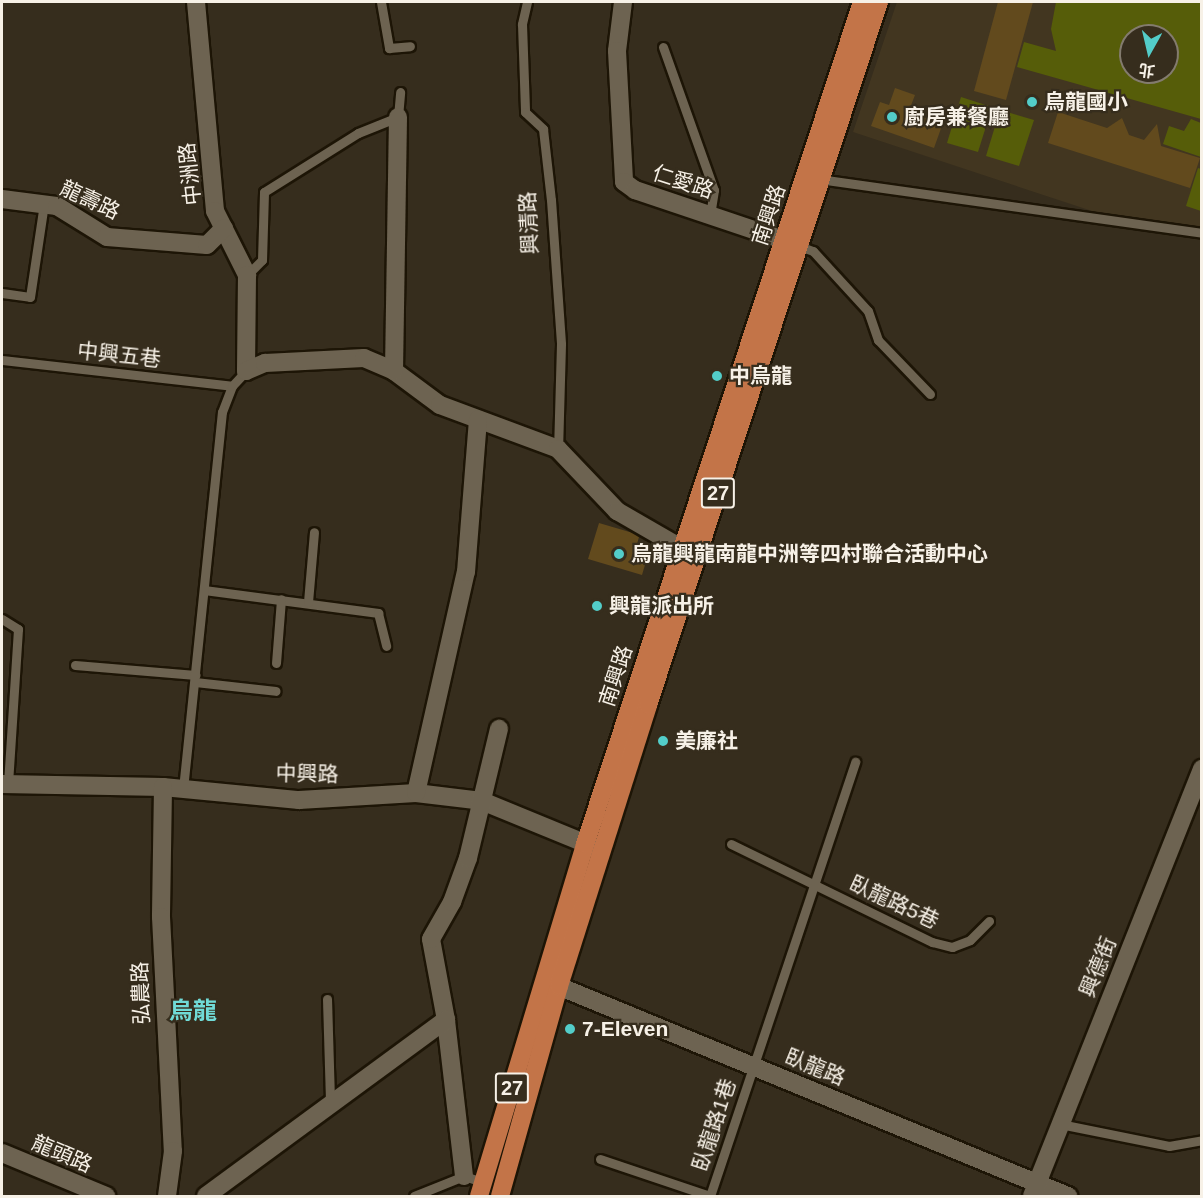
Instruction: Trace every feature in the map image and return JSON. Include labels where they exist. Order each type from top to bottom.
[{"type":"main road","name":"南興路","points":[[501,1192],[585,844],[689,554],[792,243],[862,2]]},
{"type":"main road","name":"南興路","points":[[812,177],[879,2]]},
{"type":"main road","name":"南興路","points":[[481,1190],[552,983],[603,851],[689,554]]},
{"type":"street","name":"中洲路","points":[[196,2],[215,211],[247,275],[246,370]]},
{"type":"street","name":"仁愛路","points":[[623,2],[617,51],[624,182],[634,190],[792,243]]},
{"type":"street","points":[[394,370],[398,117]]},
{"type":"street","name":"龍壽路","points":[[2,200],[44,203],[108,237],[207,245],[224,228]]},
{"type":"street","points":[[246,370],[265,363],[364,358],[394,370],[440,405],[558,449],[617,511],[689,554]]},
{"type":"street","points":[[416,793],[466,572],[478,419]]},
{"type":"street","points":[[464,1176],[446,1020],[431,939],[452,902],[482,801],[481,789],[499,729]]},
{"type":"street","name":"興德街","points":[[1035,1189],[1202,769]]},
{"type":"street","name":"中興路","points":[[5,784],[163,787],[299,800],[416,793],[482,801],[603,851]]},
{"type":"street","name":"弘農路","points":[[163,787],[162,951],[173,1151],[167,1197]]},
{"type":"street","name":"臥龍路","points":[[552,983],[752,1065],[1035,1189],[1068,1197]]},
{"type":"street","points":[[206,1197],[330,1103],[446,1020]]},
{"type":"street","name":"龍頭路","points":[[2,1153],[106,1197]]},
{"type":"lane","points":[[381,2],[389,48],[410,46]]},
{"type":"lane","name":"興清路","points":[[527,2],[522,24],[525,112],[543,129],[551,200],[561,344],[558,449]]},
{"type":"lane","points":[[663,47],[714,190],[710,215]]},
{"type":"lane","points":[[247,275],[262,260],[264,192],[358,133],[398,117],[400,92]]},
{"type":"lane","points":[[812,177],[1202,233]]},
{"type":"lane","points":[[2,293],[30,297],[44,203]]},
{"type":"lane","points":[[792,243],[813,251],[868,311],[878,340],[930,394]]},
{"type":"lane","name":"中興五巷","points":[[2,360],[232,386]]},
{"type":"lane","points":[[183,789],[222,412],[232,386],[246,370]]},
{"type":"lane","points":[[308,602],[315,532]]},
{"type":"lane","points":[[204,590],[378,613],[386,646]]},
{"type":"lane","points":[[276,663],[281,599]]},
{"type":"lane","points":[[2,619],[18,629],[5,784]]},
{"type":"lane","points":[[75,665],[196,678],[276,692]]},
{"type":"lane","points":[[752,1065],[855,762]]},
{"type":"lane","name":"臥龍路5巷","points":[[731,844],[932,942],[952,947],[970,940],[988,921]]},
{"type":"lane","points":[[327,999],[330,1103]]},
{"type":"lane","name":"臥龍路1巷","points":[[710,1196],[752,1065]]},
{"type":"lane","points":[[1060,1124],[1169,1146],[1202,1140]]},
{"type":"lane","points":[[600,1159],[710,1196]]},
{"type":"lane","points":[[414,1197],[464,1176],[481,1190],[501,1192]]},
{"type":"shaded area","name":"烏龍國小","points":[[897,2],[1201,2],[1201,228],[1095,212],[853,132]]},
{"type":"green space","points":[[1056,2],[1201,2],[1201,119],[1017,67],[1024,42],[1056,51],[1051,29]]},
{"type":"green space","points":[[961,97],[992,107],[978,152],[947,143]]},
{"type":"green space","points":[[1000,110],[1034,120],[1019,166],[986,156]]},
{"type":"green space","points":[[1191,119],[1201,123],[1201,157],[1163,144],[1169,126],[1184,131]]},
{"type":"green space","points":[[1198,168],[1201,169],[1201,211],[1186,206]]},
{"type":"building","points":[[998,2],[1033,2],[1006,100],[974,91]]},
{"type":"building","name":"廚房兼餐廳","points":[[895,88],[915,95],[910,108],[944,120],[934,148],[871,126],[880,102],[889,105]]},
{"type":"building","points":[[1058,112],[1107,128],[1122,118],[1129,135],[1144,140],[1157,124],[1161,146],[1200,158],[1190,188],[1048,143]]},
{"type":"building","name":"烏龍興龍南龍中洲等四村聯合活動中心","points":[[599,523],[633,533],[639,537],[637,544],[650,548],[642,575],[588,559]]},
{"type":"place","name":"烏龍國小","points":[[1032,102]]},
{"type":"place","name":"廚房兼餐廳","points":[[892,117]]},
{"type":"place","name":"中烏龍","points":[[717,376]]},
{"type":"place","name":"烏龍興龍南龍中洲等四村聯合活動中心","points":[[619,554]]},
{"type":"place","name":"興龍派出所","points":[[597,606]]},
{"type":"place","name":"美廉社","points":[[663,741]]},
{"type":"place","name":"7-Eleven","points":[[570,1029]]},
{"type":"district","name":"烏龍","points":[[193,1011]]}]
